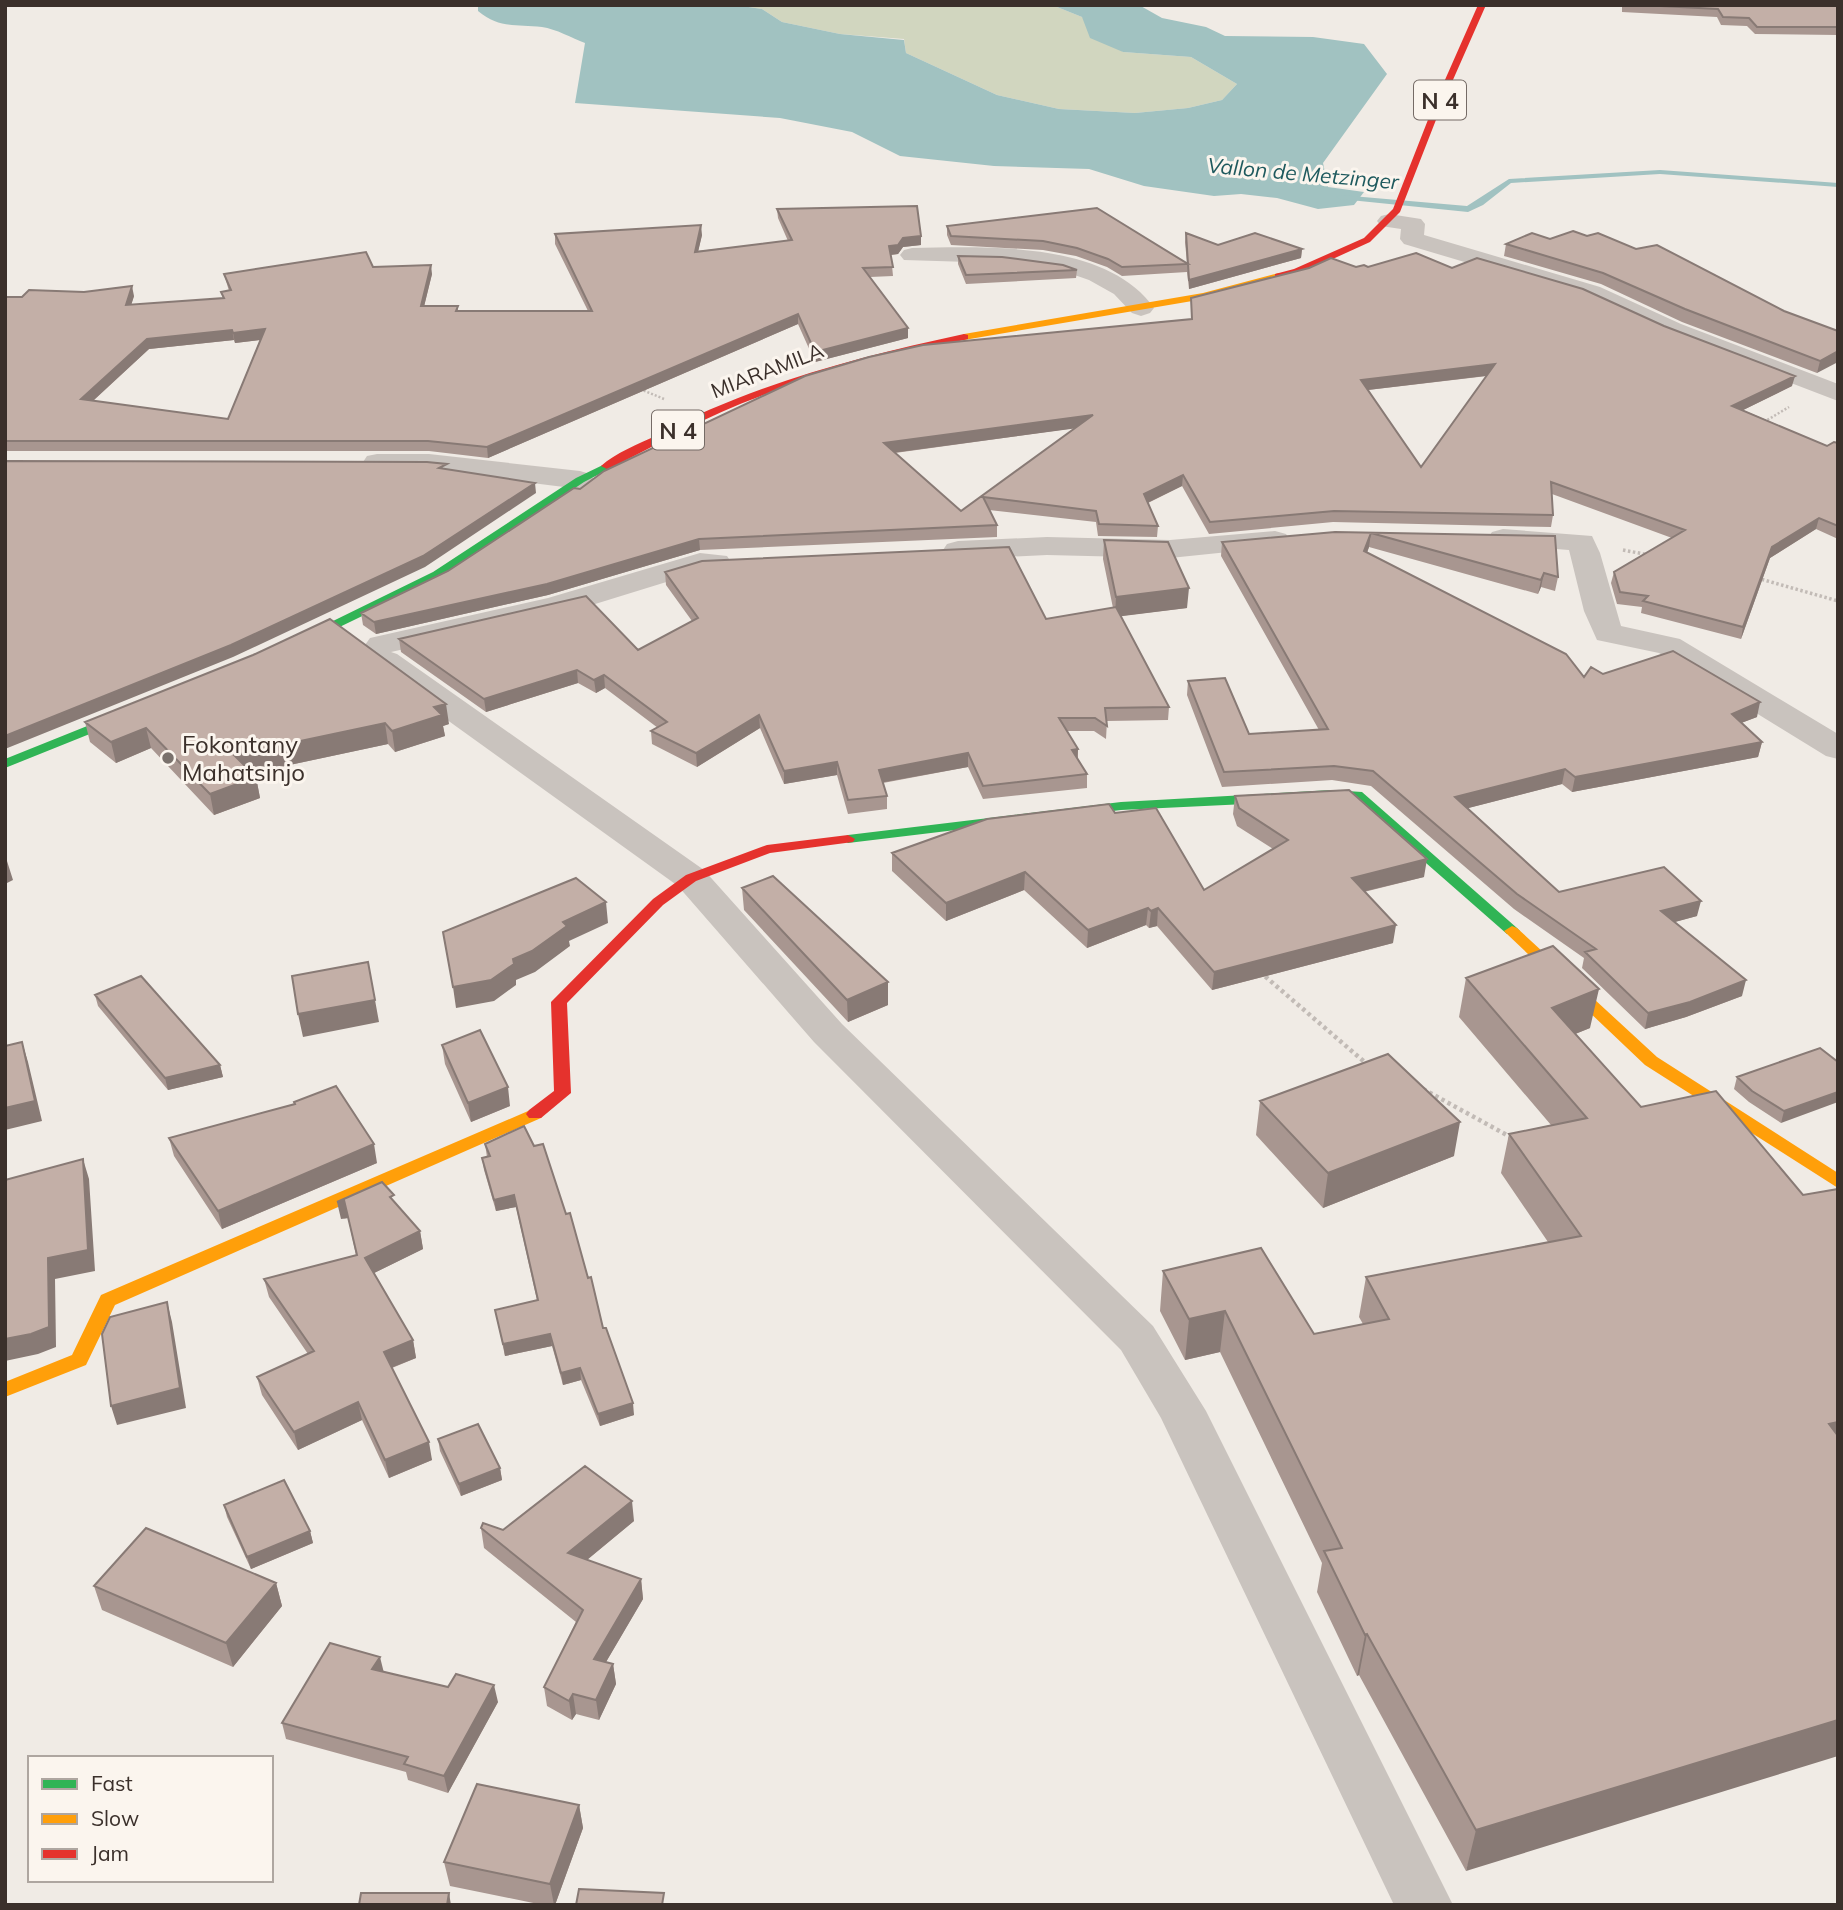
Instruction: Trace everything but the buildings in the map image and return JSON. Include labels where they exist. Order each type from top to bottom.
[{"type":"main road","name":"N 4","points":[[1390,219],[1397,210],[1402,191],[1482,5]]},
{"type":"main road","name":"MIARAMILA","points":[[269,655],[353,636],[437,575],[580,480],[703,417],[795,379],[862,359],[980,332],[1204,296],[1298,271],[1367,240],[1390,219]]},
{"type":"main road","points":[[5,764],[157,702]]},
{"type":"main road","points":[[5,1390],[79,1360],[108,1300],[538,1113],[563,1093],[559,1002],[658,902],[691,878],[767,849],[1121,806],[1357,795],[1556,969],[1651,1061],[1831,1172]]},
{"type":"street","points":[[1390,219],[1413,224],[1412,239],[1591,292],[1672,329],[1831,390]]},
{"type":"street","points":[[912,255],[1029,258],[1062,263],[1115,283],[1134,297],[1141,308]]},
{"type":"street","points":[[346,462],[429,462],[580,480]]},
{"type":"street","points":[[936,551],[1046,546],[1170,549],[1306,537]]},
{"type":"street","points":[[1472,537],[1581,542],[1590,562],[1599,615],[1608,634],[1669,646],[1838,749]]},
{"type":"street","points":[[353,636],[440,630],[555,606],[701,562],[742,560]]},
{"type":"street","points":[[353,636],[691,878],[828,1033],[1137,1338],[1182,1411],[1424,1905]]},
{"type":"path","points":[[640,388],[703,417]]},
{"type":"path","points":[[1754,427],[1831,390]]},
{"type":"path","points":[[1581,542],[1653,556]]},
{"type":"path","points":[[1751,577],[1838,601]]},
{"type":"path","points":[[1251,965],[1375,1072]]},
{"type":"path","points":[[1420,1087],[1520,1143]]},
{"type":"green space","points":[[735,5],[1052,5],[1082,17],[1123,52],[1191,57],[1237,84],[1222,100],[1188,108],[1135,113],[1059,109],[997,95],[906,53],[904,39],[840,34],[782,22],[762,9]]},
{"type":"water","points":[[478,5],[735,5],[762,9],[782,22],[840,34],[904,40],[906,53],[997,95],[1059,109],[1135,113],[1188,108],[1222,100],[1237,84],[1191,57],[1123,52],[1090,38],[1082,17],[1052,5],[1139,5],[1162,18],[1206,27],[1225,36],[1313,37],[1364,44],[1387,74],[1323,163],[1328,187],[1364,192],[1354,205],[1318,209],[1277,198],[1241,194],[1214,196],[1144,186],[1089,169],[994,166],[900,156],[852,132],[780,118],[575,103],[585,43],[547,28],[494,21],[478,11]]},
{"type":"waterway","name":"Vallon de Metzinger","points":[[1340,197],[1468,209],[1509,181],[1660,172],[1838,185]]},
{"type":"traffic: fast","points":[[289,646],[437,575],[580,480],[607,466]]},
{"type":"traffic: fast","points":[[5,764],[137,710]]},
{"type":"traffic: fast","points":[[848,839],[1121,806],[1332,794],[1357,795],[1512,931]]},
{"type":"traffic: slow","points":[[964,337],[1204,296],[1279,276]]},
{"type":"traffic: slow","points":[[1512,931],[1651,1061],[1838,1182]]},
{"type":"traffic: slow","points":[[5,1390],[79,1360],[108,1300],[535,1114]]},
{"type":"traffic: jam","points":[[1279,276],[1298,271],[1367,240],[1397,210],[1437,107],[1482,5]]},
{"type":"traffic: jam","points":[[607,466],[696,419],[785,383],[844,365],[964,337]]},
{"type":"traffic: jam","points":[[535,1114],[563,1093],[559,1002],[658,902],[691,878],[767,849],[848,839]]},
{"type":"place","name":"Fokontany Mahatsinjo","points":[[168,758]]}]
